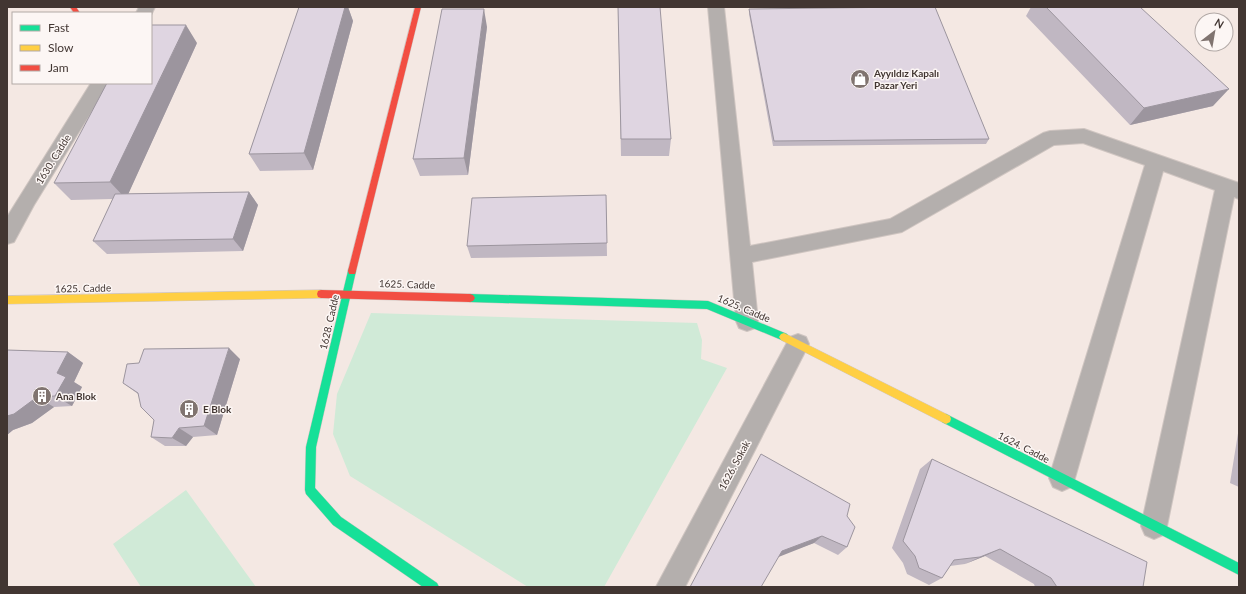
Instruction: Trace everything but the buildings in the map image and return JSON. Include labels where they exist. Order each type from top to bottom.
[{"type":"street","name":"1628. Cadde","points":[[418,7],[346,294],[311,446],[310,490],[337,521],[433,587]]},
{"type":"street","points":[[716,7],[747,321]]},
{"type":"street","name":"1630. Cadde","points":[[7,236],[27,200],[99,84]]},
{"type":"street","points":[[741,256],[895,226],[1050,138],[1084,136],[1232,189],[1154,526]]},
{"type":"street","points":[[1062,478],[1156,161]]},
{"type":"street","name":"1625. Cadde","points":[[7,300],[346,294],[708,304],[798,344]]},
{"type":"street","name":"1624. Cadde","points":[[798,344],[1239,569]]},
{"type":"street","name":"1626. Sokak","points":[[670,587],[798,344]]},
{"type":"green space","points":[[371,313],[697,323],[702,340],[701,359],[727,368],[604,587],[528,587],[350,476],[333,434],[337,394]]},
{"type":"green space","points":[[186,490],[256,587],[141,587],[113,544]]},
{"type":"traffic: fast","points":[[352,271],[311,447],[310,490],[337,521],[433,587]]},
{"type":"traffic: fast","points":[[470,298],[708,305],[784,337]]},
{"type":"traffic: fast","points":[[946,419],[1239,569]]},
{"type":"traffic: slow","points":[[7,300],[321,294]]},
{"type":"traffic: slow","points":[[784,337],[946,419]]},
{"type":"traffic: jam","points":[[73,7],[76,12]]},
{"type":"traffic: jam","points":[[352,271],[418,7]]},
{"type":"traffic: jam","points":[[321,294],[470,298]]},
{"type":"place","name":"Ayyıldız Kapalı Pazar Yeri","points":[[860,79]]},
{"type":"place","name":"Ana Blok","points":[[42,396]]},
{"type":"place","name":"E Blok","points":[[189,409]]}]
